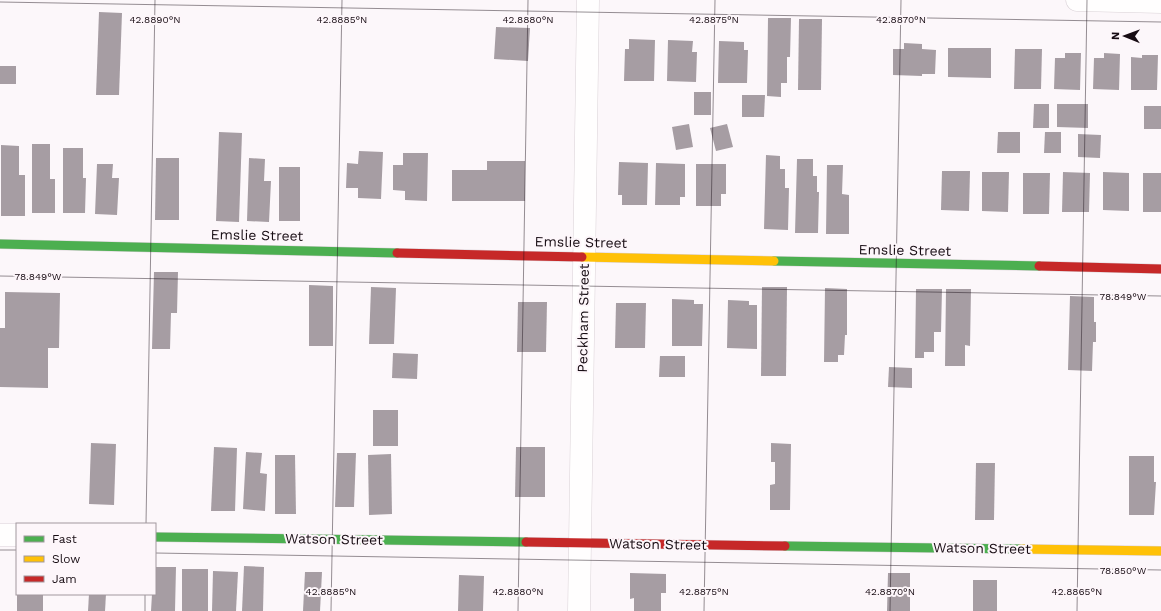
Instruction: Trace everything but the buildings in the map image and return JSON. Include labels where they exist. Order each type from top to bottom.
[{"type":"street","name":"Peckham Street","points":[[579,611],[588,0]]},
{"type":"street","points":[[1077,0],[1161,2]]},
{"type":"street","name":"Emslie Street","points":[[0,244],[1161,269]]},
{"type":"street","points":[[0,535],[16,535]]},
{"type":"street","name":"Watson Street","points":[[156,537],[1161,551]]},
{"type":"traffic: fast","points":[[0,244],[397,253]]},
{"type":"traffic: fast","points":[[774,261],[1039,266]]},
{"type":"traffic: fast","points":[[156,537],[526,542]]},
{"type":"traffic: fast","points":[[785,546],[1021,549]]},
{"type":"traffic: slow","points":[[582,257],[774,261]]},
{"type":"traffic: slow","points":[[1021,549],[1161,551]]},
{"type":"traffic: jam","points":[[397,253],[582,257]]},
{"type":"traffic: jam","points":[[1039,266],[1161,269]]},
{"type":"traffic: jam","points":[[526,542],[785,546]]}]
